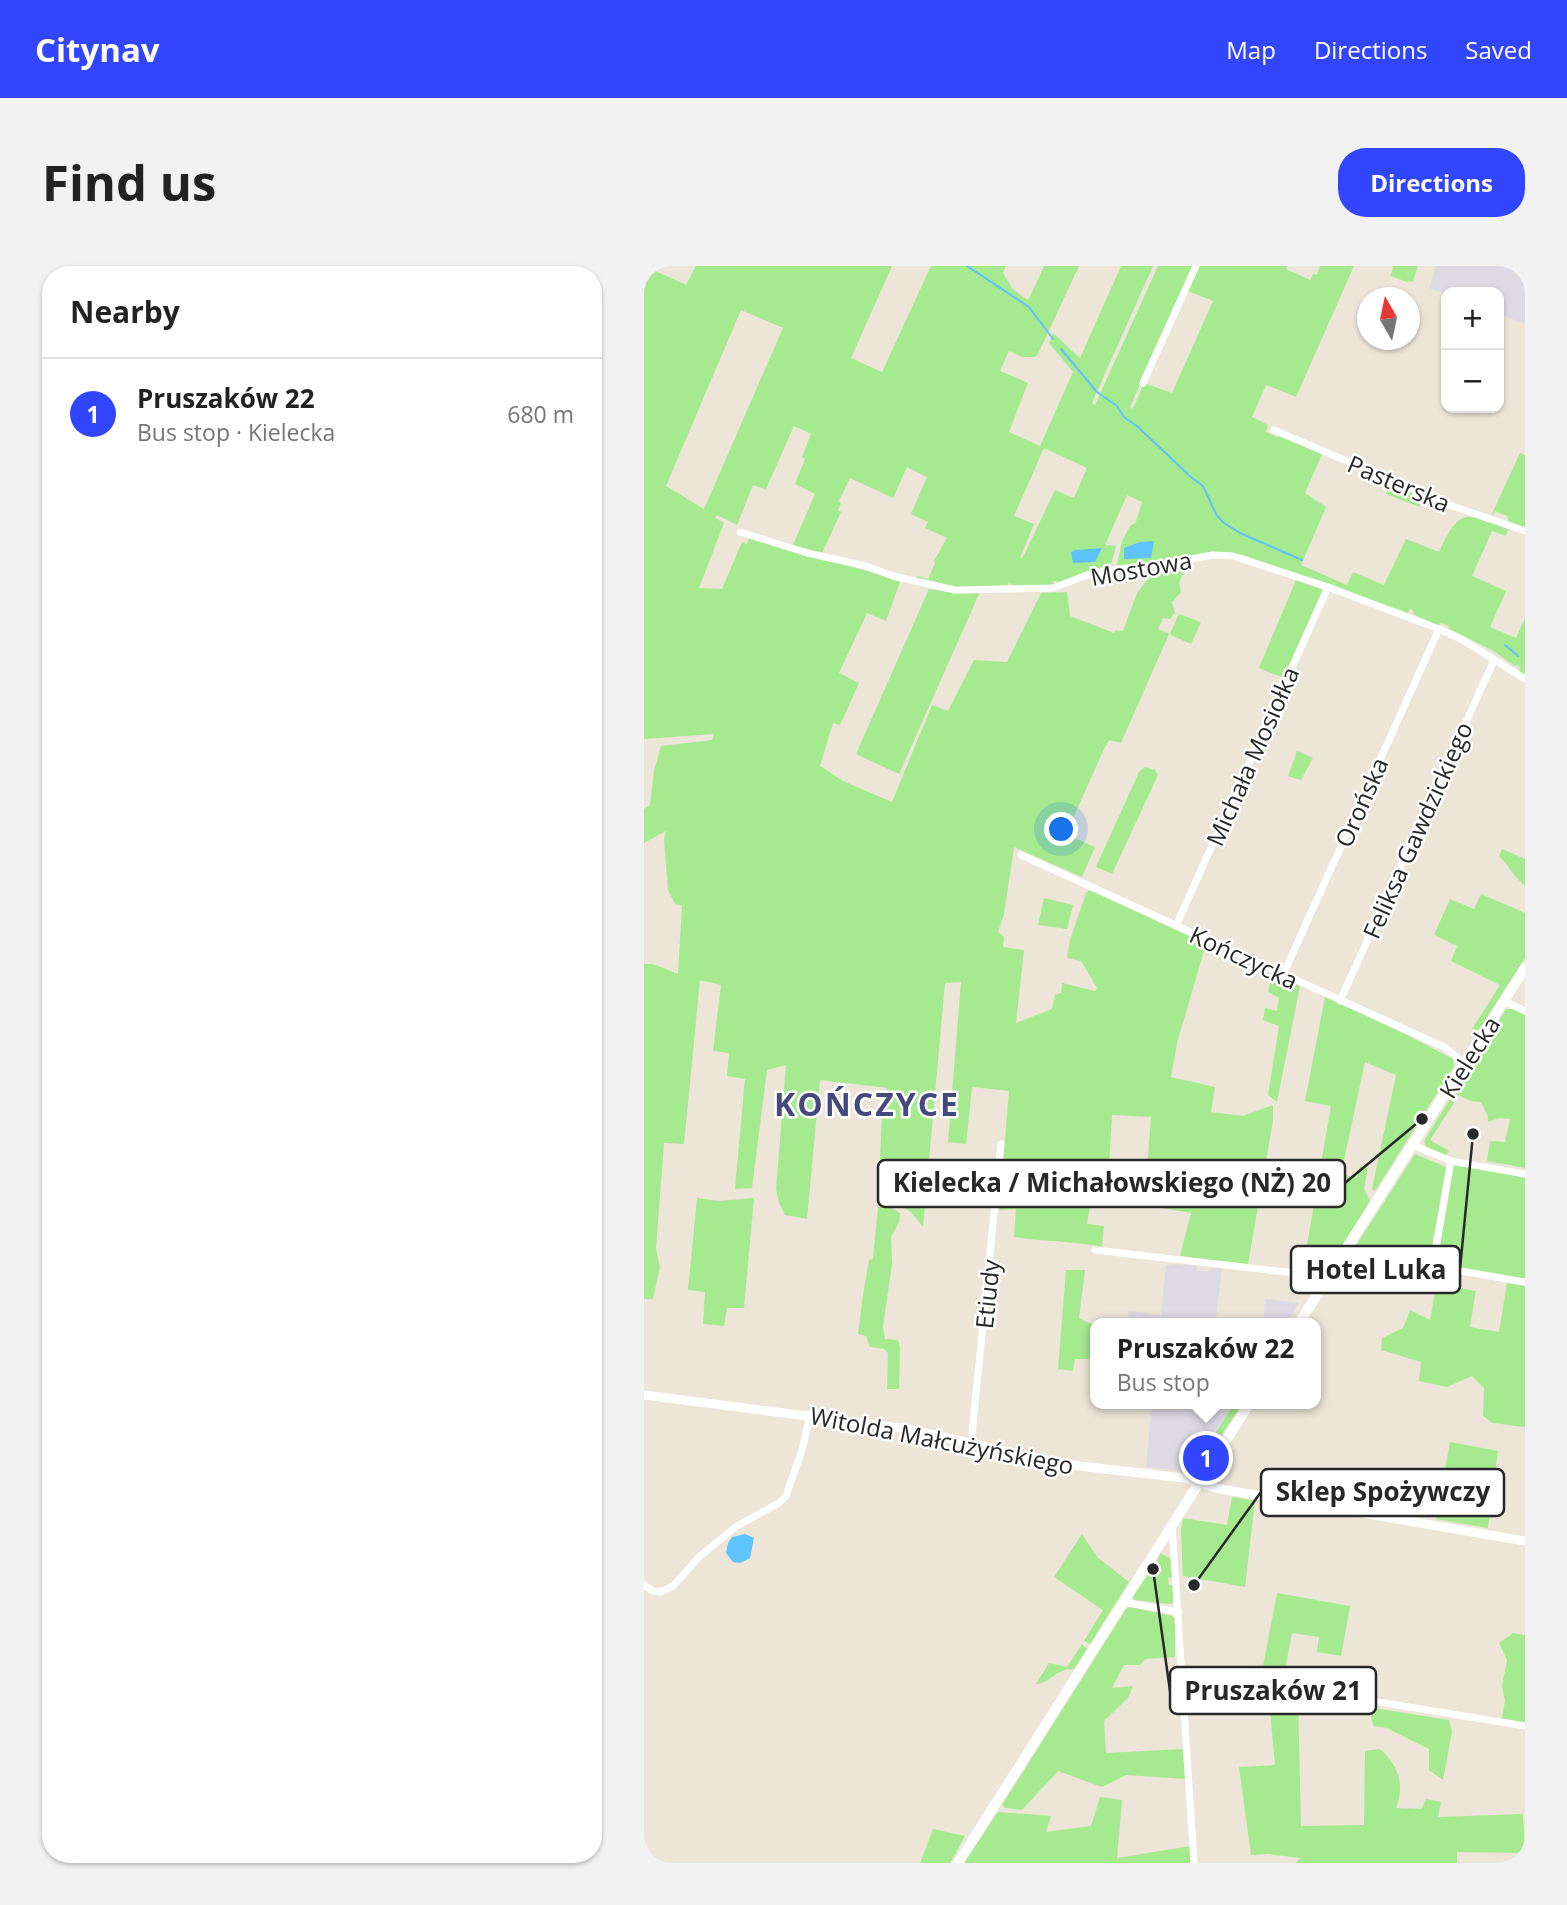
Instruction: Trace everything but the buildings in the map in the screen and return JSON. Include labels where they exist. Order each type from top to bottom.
[{"type":"main road","name":"Kielecka","points":[[1302,1318],[1525,968]]},
{"type":"main road","points":[[958,1863],[1246,1409]]},
{"type":"street","points":[[1143,383],[1196,266]]},
{"type":"street","name":"Pasterska","points":[[1274,430],[1452,506],[1525,531]]},
{"type":"street","name":"Mostowa","points":[[740,532],[807,553],[955,590],[1053,588],[1095,572],[1219,555],[1239,557],[1439,629],[1464,640],[1525,679]]},
{"type":"street","name":"Michała Mosiołka","points":[[1176,926],[1328,587]]},
{"type":"street","name":"Orońska","points":[[1283,975],[1439,629]]},
{"type":"street","name":"Feliksa Gawdzickiego","points":[[1340,1001],[1493,660]]},
{"type":"street","name":"Kończycka","points":[[1021,855],[1444,1047],[1465,1063]]},
{"type":"street","points":[[1504,1001],[1525,1011]]},
{"type":"street","name":"Etiudy","points":[[971,1444],[1001,1144]]},
{"type":"street","points":[[1413,1144],[1451,1161],[1525,1174]]},
{"type":"street","points":[[1451,1161],[1434,1260],[1438,1267],[1525,1282]]},
{"type":"street","points":[[1095,1250],[1329,1277]]},
{"type":"street","name":"Witolda Małcużyńskiego","points":[[644,1395],[916,1430],[1079,1466],[1184,1478],[1198,1484],[1525,1541]]},
{"type":"street","points":[[644,1585],[653,1591],[661,1592],[673,1586],[699,1556],[737,1526],[779,1503],[786,1496],[802,1450],[810,1415]]},
{"type":"street","points":[[1172,1525],[1194,1863]]},
{"type":"street","points":[[1156,1550],[1168,1553],[1176,1560]]},
{"type":"street","points":[[1123,1602],[1179,1612]]},
{"type":"street","points":[[1183,1670],[1525,1726]]},
{"type":"shaded area","points":[[1436,266],[1525,266],[1525,324],[1504,316],[1504,287],[1441,287],[1441,292],[1429,288]]},
{"type":"shaded area","points":[[1166,1265],[1197,1266],[1196,1270],[1207,1272],[1213,1268],[1222,1268],[1216,1318],[1128,1318],[1129,1311],[1161,1315]]},
{"type":"shaded area","points":[[1265,1299],[1299,1303],[1289,1318],[1263,1318]]},
{"type":"shaded area","points":[[1152,1409],[1231,1409],[1191,1472],[1146,1467]]},
{"type":"green space","points":[[696,266],[892,266],[851,358],[882,372],[931,266],[1006,266],[1003,273],[1012,288],[1029,299],[1044,266],[1079,266],[1038,354],[1035,357],[1022,357],[1009,351],[1000,371],[1028,383],[1009,432],[1040,446],[1073,372],[1049,343],[1053,333],[1080,358],[1121,266],[1153,266],[1092,403],[1095,405],[1158,266],[1194,266],[1130,407],[1133,409],[1144,383],[1172,393],[1213,301],[1188,291],[1198,266],[1287,266],[1286,269],[1310,280],[1313,274],[1317,275],[1320,266],[1354,266],[1296,397],[1266,385],[1252,417],[1268,425],[1266,432],[1277,437],[1283,435],[1323,452],[1305,493],[1326,507],[1301,565],[1347,585],[1353,572],[1384,585],[1406,539],[1439,552],[1452,527],[1465,517],[1482,519],[1508,529],[1506,536],[1492,531],[1472,576],[1506,591],[1490,627],[1516,638],[1525,618],[1525,676],[1519,671],[1520,667],[1492,650],[1449,629],[1450,627],[1441,623],[1439,626],[1413,614],[1414,611],[1410,609],[1408,613],[1243,555],[1117,565],[1122,541],[1130,526],[1136,522],[1142,502],[1127,495],[1105,545],[1116,546],[1110,568],[1058,584],[1053,581],[1054,585],[1015,586],[1009,583],[956,588],[916,579],[917,576],[928,579],[934,561],[947,538],[925,528],[928,522],[911,514],[927,477],[907,467],[893,498],[850,478],[839,501],[841,503],[838,510],[841,512],[822,553],[793,545],[815,494],[795,484],[811,434],[794,426],[766,489],[753,485],[737,525],[717,515],[715,518],[724,523],[699,588],[722,589],[742,542],[747,544],[749,538],[900,582],[886,621],[867,613],[839,673],[859,683],[840,725],[833,723],[820,766],[843,781],[892,802],[932,705],[948,711],[974,660],[1007,662],[1041,593],[1067,592],[1070,616],[1114,633],[1116,630],[1123,631],[1137,593],[1155,570],[1188,562],[1179,583],[1181,592],[1172,602],[1175,613],[1170,619],[1163,618],[1158,629],[1170,634],[1179,614],[1201,622],[1191,644],[1169,634],[1121,743],[1109,740],[1104,749],[1066,834],[1095,847],[1082,877],[1014,847],[1004,914],[998,932],[1004,937],[1003,947],[1024,950],[1016,1023],[1052,1009],[1055,995],[1061,993],[1062,983],[1095,991],[1097,988],[1081,961],[1067,958],[1070,940],[1086,893],[1090,890],[1206,944],[1177,1043],[1171,1077],[1215,1087],[1211,1112],[1243,1116],[1273,1105],[1273,1121],[1248,1264],[1180,1256],[1191,1213],[1144,1205],[1151,1117],[1112,1115],[1108,1186],[1091,1200],[1087,1224],[1104,1226],[1102,1247],[1014,1237],[1016,1209],[999,1210],[1009,1091],[972,1087],[966,1144],[948,1142],[961,982],[945,983],[923,1227],[904,1208],[878,1201],[882,1116],[887,1088],[820,1080],[807,1219],[785,1215],[776,1189],[786,1065],[767,1070],[752,1188],[735,1189],[745,1079],[727,1076],[729,1053],[713,1051],[721,985],[700,980],[684,1144],[664,1143],[656,1249],[660,1267],[653,1299],[644,1299],[644,964],[653,964],[678,974],[682,905],[675,904],[668,890],[664,839],[666,831],[644,843],[644,809],[650,805],[654,771],[661,746],[712,740],[714,734],[644,739],[644,286],[651,269],[686,285]],"holes":[[[741,310],[783,328],[704,509],[666,486]],[[1044,448],[1087,468],[1074,498],[1055,490],[1023,557],[1020,558],[1034,524],[1014,516]]]},
{"type":"green space","points":[[1393,266],[1418,266],[1413,281],[1407,282],[1391,276]]},
{"type":"green space","points":[[1520,453],[1525,455],[1525,528],[1509,522],[1507,516],[1495,511],[1490,518]]},
{"type":"green space","points":[[1375,479],[1443,504],[1442,507],[1422,499],[1419,507],[1386,494],[1390,486]]},
{"type":"green space","points":[[1296,580],[1323,590],[1284,678],[1259,668]]},
{"type":"green space","points":[[929,589],[962,594],[980,592],[899,774],[856,754]]},
{"type":"green space","points":[[1297,751],[1313,758],[1301,780],[1288,776]]},
{"type":"green space","points":[[1145,767],[1155,770],[1158,775],[1112,874],[1096,867],[1139,772]]},
{"type":"green space","points":[[1502,849],[1525,859],[1525,886],[1499,856]]},
{"type":"green space","points":[[1481,894],[1525,913],[1525,958],[1479,1030],[1472,1029],[1500,985],[1451,961],[1457,946],[1434,935],[1450,899],[1474,909]]},
{"type":"green space","points":[[1044,898],[1073,905],[1067,929],[1038,925]]},
{"type":"green space","points":[[1272,974],[1300,986],[1277,1102],[1268,1095],[1279,1026],[1263,1020],[1265,1008],[1277,1011],[1279,998],[1268,992]]},
{"type":"green space","points":[[1325,997],[1453,1059],[1454,1066],[1375,1191],[1372,1189],[1396,1075],[1365,1062],[1341,1174],[1357,1178],[1360,1166],[1368,1168],[1364,1189],[1370,1201],[1326,1271],[1317,1273],[1303,1268],[1331,1106],[1305,1101]]},
{"type":"green space","points":[[1506,1009],[1513,1009],[1525,1015],[1525,1168],[1487,1161],[1490,1141],[1505,1142],[1510,1119],[1499,1118],[1488,1122],[1481,1102],[1470,1101],[1459,1095],[1430,1140],[1449,1151],[1445,1156],[1426,1147],[1424,1141]]},
{"type":"green space","points":[[1415,1154],[1446,1167],[1428,1268],[1350,1255]]},
{"type":"green space","points":[[1452,1163],[1525,1176],[1525,1279],[1443,1265],[1438,1259]]},
{"type":"green space","points":[[697,1198],[719,1201],[754,1198],[744,1308],[727,1308],[724,1326],[703,1324],[705,1292],[688,1290]]},
{"type":"green space","points":[[878,1207],[891,1208],[900,1213],[899,1222],[891,1237],[892,1264],[883,1327],[885,1339],[898,1340],[899,1389],[887,1389],[888,1353],[884,1349],[870,1347],[866,1336],[858,1334],[869,1260],[873,1259]]},
{"type":"green space","points":[[1066,1270],[1085,1270],[1079,1318],[1090,1324],[1090,1359],[1075,1359],[1073,1371],[1058,1369]]},
{"type":"green space","points":[[1439,1270],[1462,1274],[1459,1288],[1476,1291],[1470,1327],[1499,1332],[1507,1283],[1525,1286],[1525,1427],[1493,1423],[1483,1416],[1484,1388],[1472,1376],[1447,1387],[1419,1381],[1421,1362],[1381,1350],[1382,1338],[1403,1328],[1410,1310],[1430,1320]]},
{"type":"green space","points":[[1231,1409],[1239,1409],[1198,1472],[1192,1474],[1180,1471],[1191,1472]]},
{"type":"green space","points":[[1450,1442],[1498,1451],[1488,1528],[1436,1519]]},
{"type":"green space","points":[[1232,1497],[1255,1501],[1245,1587],[1183,1576],[1183,1518],[1227,1525]]},
{"type":"green space","points":[[1082,1534],[1097,1557],[1129,1582],[1090,1644],[1084,1641],[1103,1610],[1054,1577]]},
{"type":"green space","points":[[1160,1553],[1171,1559],[1172,1577],[1168,1578],[1169,1585],[1173,1585],[1172,1604],[1134,1600],[1133,1596],[1157,1562]]},
{"type":"green space","points":[[1277,1593],[1350,1606],[1341,1656],[1317,1652],[1319,1637],[1292,1633],[1282,1685],[1260,1682]]},
{"type":"green space","points":[[1130,1607],[1172,1616],[1175,1619],[1175,1657],[1145,1659],[1140,1665],[1124,1665],[1112,1688],[1133,1686],[1128,1698],[1104,1721],[1106,1753],[1183,1749],[1185,1779],[1126,1775],[1102,1787],[1058,1771],[1022,1810],[1006,1808],[1002,1805],[1126,1609]]},
{"type":"green space","points":[[1513,1633],[1525,1635],[1525,1723],[1502,1718],[1505,1701],[1502,1686],[1507,1660],[1499,1643]]},
{"type":"green space","points":[[1082,1644],[1087,1649],[1074,1669],[1062,1671],[1036,1684],[1049,1663],[1067,1667]]},
{"type":"green space","points":[[1268,1689],[1298,1696],[1301,1826],[1364,1825],[1365,1751],[1380,1749],[1396,1769],[1400,1792],[1396,1808],[1421,1809],[1426,1799],[1441,1802],[1438,1817],[1523,1814],[1525,1853],[1457,1852],[1457,1863],[1296,1863],[1300,1858],[1251,1855],[1239,1767],[1275,1765]]},
{"type":"green space","points":[[1374,1708],[1449,1720],[1452,1732],[1443,1780],[1429,1770],[1429,1749],[1387,1728],[1374,1726],[1371,1718]]},
{"type":"green space","points":[[1100,1797],[1122,1800],[1117,1858],[1191,1846],[1192,1863],[964,1863],[998,1812],[1051,1816],[1046,1832],[1091,1826]]},
{"type":"green space","points":[[933,1829],[965,1836],[950,1863],[920,1863]]},
{"type":"water","points":[[1154,541],[1151,558],[1124,559],[1124,548],[1140,542]]},
{"type":"water","points":[[1102,548],[1095,562],[1073,563],[1071,552]]},
{"type":"water","points":[[745,1534],[754,1538],[750,1558],[740,1563],[733,1562],[726,1553],[728,1543],[732,1537]]},
{"type":"waterway","points":[[967,266],[1029,307],[1053,339]]},
{"type":"waterway","points":[[1061,349],[1097,392],[1117,406],[1124,417],[1203,486],[1217,516],[1224,523],[1240,533],[1302,560]]},
{"type":"waterway","points":[[1505,645],[1518,656]]},
{"type":"place","name":"Kielecka / Michałowskiego (NŻ) 20","points":[[1422,1119]]},
{"type":"place","name":"Hotel Luka","points":[[1473,1134]]},
{"type":"place","name":"Pruszaków 22","points":[[1206,1458]]},
{"type":"place","name":"Pruszaków 21","points":[[1153,1569]]},
{"type":"place","name":"Sklep Spożywczy","points":[[1194,1585]]},
{"type":"district","name":"KOŃCZYCE","points":[[867,1103]]}]
